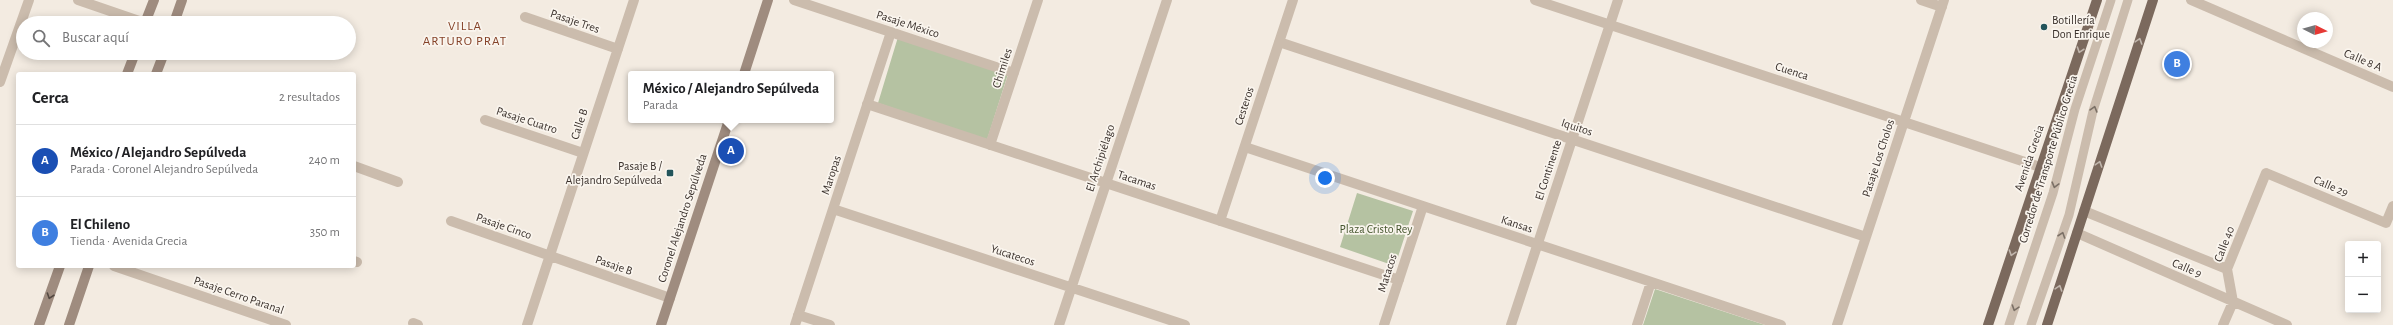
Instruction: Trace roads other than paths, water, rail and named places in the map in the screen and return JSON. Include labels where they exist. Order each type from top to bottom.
[{"type":"main road","name":"Avenida Grecia","points":[[1988,325],[2097,0]]},
{"type":"main road","points":[[2047,325],[2153,0]]},
{"type":"street","points":[[24,16],[30,0]]},
{"type":"street","points":[[78,0],[125,16]]},
{"type":"street","points":[[148,16],[154,0]]},
{"type":"street","points":[[176,16],[182,0]]},
{"type":"street","name":"Calle B","points":[[526,325],[634,0]]},
{"type":"street","points":[[745,71],[768,0]]},
{"type":"street","name":"Pasaje México","points":[[794,0],[1014,73]]},
{"type":"street","name":"Chimiles","points":[[990,145],[1038,0]]},
{"type":"street","name":"El Archipiélago","points":[[1059,325],[1167,0]]},
{"type":"street","name":"Cesteros","points":[[1220,221],[1293,0]]},
{"type":"street","name":"Cuenca","points":[[1535,0],[2040,167]]},
{"type":"street","name":"El Continente","points":[[1511,325],[1618,0]]},
{"type":"street","points":[[1921,0],[1943,3]]},
{"type":"street","name":"Calle 8 A","points":[[2190,0],[2393,87]]},
{"type":"street","name":"Pasaje Los Cholos","points":[[1837,325],[1943,3]]},
{"type":"street","name":"Pasaje Tres","points":[[525,18],[618,49]]},
{"type":"street","name":"Maropas","points":[[795,325],[891,32]]},
{"type":"street","points":[[0,82],[16,38]]},
{"type":"street","name":"Iquitos","points":[[1279,42],[1866,237]]},
{"type":"street","points":[[128,72],[132,60]]},
{"type":"street","points":[[157,72],[161,60]]},
{"type":"street","name":"Tacamas","points":[[867,104],[1399,280]]},
{"type":"street","name":"Pasaje Cuatro","points":[[485,120],[583,153]]},
{"type":"street","name":"Coronel Alejandro Sepúlveda","points":[[661,325],[728,123]]},
{"type":"street","name":"Kansas","points":[[1245,147],[1781,325]]},
{"type":"street","points":[[356,167],[398,182]]},
{"type":"street","name":"Calle 29","points":[[2266,173],[2386,223],[2393,206]]},
{"type":"street","name":"Calle 40","points":[[2233,302],[2227,269],[2266,173]]},
{"type":"street","name":"Matacos","points":[[1384,325],[1423,206]]},
{"type":"street","name":"Yucatecos","points":[[833,209],[1185,325]]},
{"type":"street","name":"Calle 9","points":[[2084,212],[2227,269]]},
{"type":"street","name":"Pasaje Cinco","points":[[451,222],[549,256]]},
{"type":"street","name":"Calle 9","points":[[2077,233],[2286,325]]},
{"type":"street","name":"Pasaje B","points":[[549,256],[670,298]]},
{"type":"street","points":[[39,325],[59,268]]},
{"type":"street","points":[[70,325],[88,268]]},
{"type":"street","name":"Pasaje Cerro Paranal","points":[[120,268],[286,325]]},
{"type":"street","points":[[1637,325],[1651,282]]},
{"type":"street","points":[[2223,325],[2233,302]]},
{"type":"street","points":[[798,315],[830,325]]},
{"type":"lane","name":"Corredor de Transporte Público Grecia","points":[[2009,325],[2053,193],[2074,109],[2111,0]]},
{"type":"lane","points":[[2031,325],[2069,215],[2093,111],[2128,0]]},
{"type":"place","name":"Botillería Don Enrique","points":[[2044,27]]},
{"type":"place","name":"El Chileno","points":[[2177,64]]},
{"type":"place","name":"México / Alejandro Sepúlveda","points":[[731,151]]},
{"type":"place","name":"Pasaje B / Alejandro Sepúlveda","points":[[670,173]]},
{"type":"district","name":"VILLA ARTURO PRAT","points":[[465,32]]},
{"type":"park label","name":"Plaza Cristo Rey","points":[[1376,229]]}]
